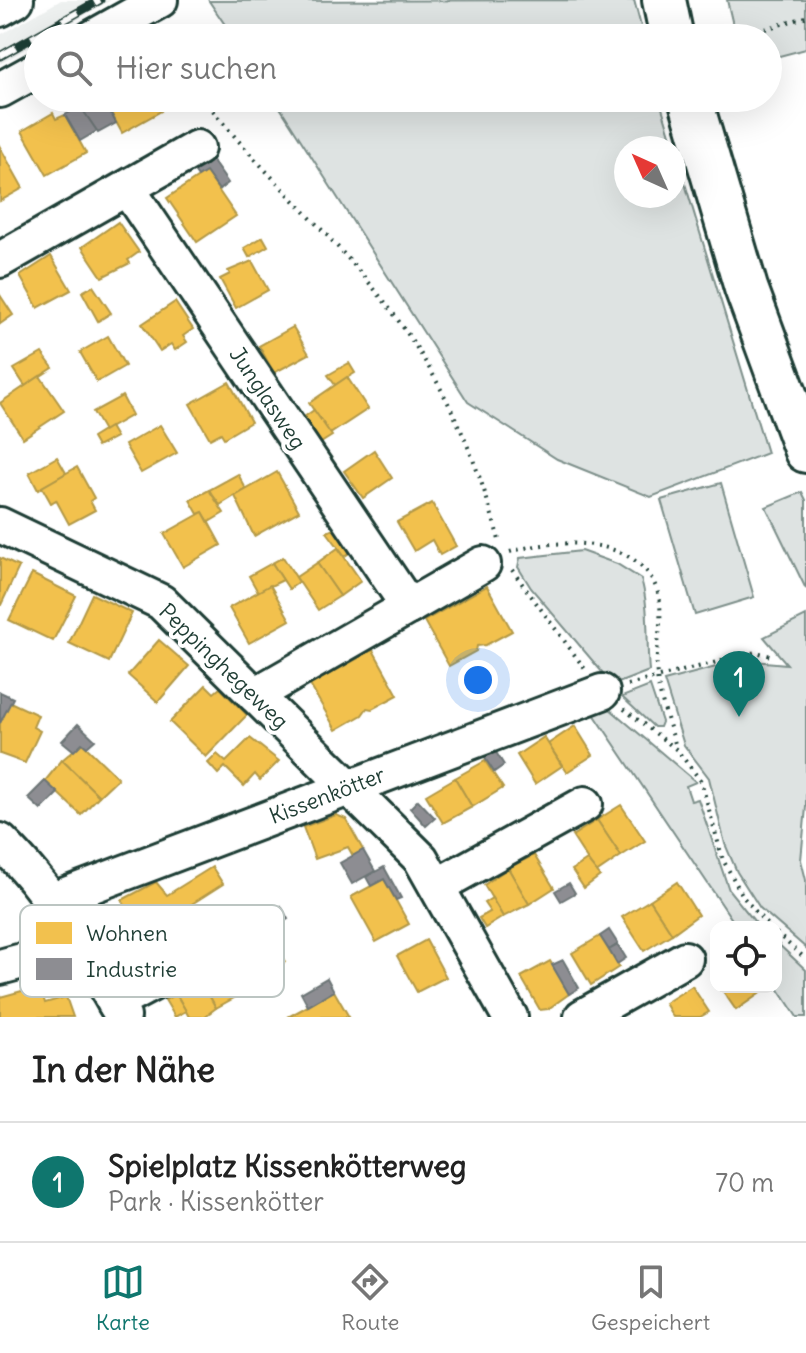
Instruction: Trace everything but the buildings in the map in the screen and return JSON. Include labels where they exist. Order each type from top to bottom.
[{"type":"main road","points":[[664,0],[669,24]]},
{"type":"main road","points":[[694,112],[746,288],[806,451]]},
{"type":"street","points":[[0,9],[16,0]]},
{"type":"street","points":[[117,24],[160,0]]},
{"type":"street","points":[[0,90],[24,77]]},
{"type":"street","points":[[0,260],[197,148]]},
{"type":"street","name":"Junglasweg","points":[[127,188],[409,607]]},
{"type":"street","name":"Peppinghegeweg","points":[[0,525],[161,602],[346,788],[405,842],[437,886],[510,1017]]},
{"type":"street","points":[[255,695],[493,559]]},
{"type":"street","name":"Kissenkötter","points":[[53,900],[602,692]]},
{"type":"street","points":[[437,886],[585,804]]},
{"type":"street","points":[[0,841],[32,872],[56,905]]},
{"type":"street","points":[[582,1017],[685,959]]},
{"type":"street","points":[[0,967],[20,962]]},
{"type":"street","points":[[119,1010],[141,997]]},
{"type":"path","points":[[782,24],[806,17]]},
{"type":"path","points":[[215,112],[390,309],[450,402],[480,470],[493,559],[602,692],[677,750],[701,781],[723,860],[744,898],[764,921]]},
{"type":"path","points":[[493,559],[565,542],[591,545],[629,557],[650,574],[659,593],[657,677],[677,750]]},
{"type":"path","points":[[602,692],[756,652],[771,656]]},
{"type":"path","points":[[782,938],[806,959]]},
{"type":"shaded area","points":[[61,0],[111,0],[69,24],[24,24],[24,50],[0,64],[0,35]]},
{"type":"shaded area","points":[[634,0],[640,24],[225,24],[209,1]]},
{"type":"shaded area","points":[[727,0],[806,0],[806,49],[782,55],[782,24],[733,24]]},
{"type":"shaded area","points":[[283,112],[663,112],[671,136],[614,136],[614,208],[686,208],[686,187],[767,453],[651,497],[557,459],[468,402]]},
{"type":"shaded area","points":[[721,483],[754,597],[695,615],[661,500]]},
{"type":"shaded area","points":[[802,492],[806,500],[806,589],[766,507]]},
{"type":"shaded area","points":[[581,551],[617,564],[641,579],[647,613],[649,671],[613,685],[531,588],[518,567],[520,558]]},
{"type":"shaded area","points":[[806,616],[806,807],[801,860],[806,880],[806,948],[782,927],[782,921],[775,921],[760,908],[737,872],[725,844],[709,778],[684,745],[664,681],[742,660],[787,664],[764,637]]},
{"type":"shaded area","points":[[650,686],[662,722],[660,727],[654,727],[622,697]]},
{"type":"shaded area","points":[[603,703],[696,782],[686,786],[691,801],[698,799],[729,890],[754,921],[733,921],[590,708]]},
{"type":"shaded area","points":[[782,948],[806,970],[806,1017],[797,1017],[781,993]]},
{"type":"railway","points":[[57,24],[100,0]]},
{"type":"railway","points":[[0,56],[24,43]]},
{"type":"place","name":"Spielplatz Kissenkötterweg","points":[[739,717]]}]
